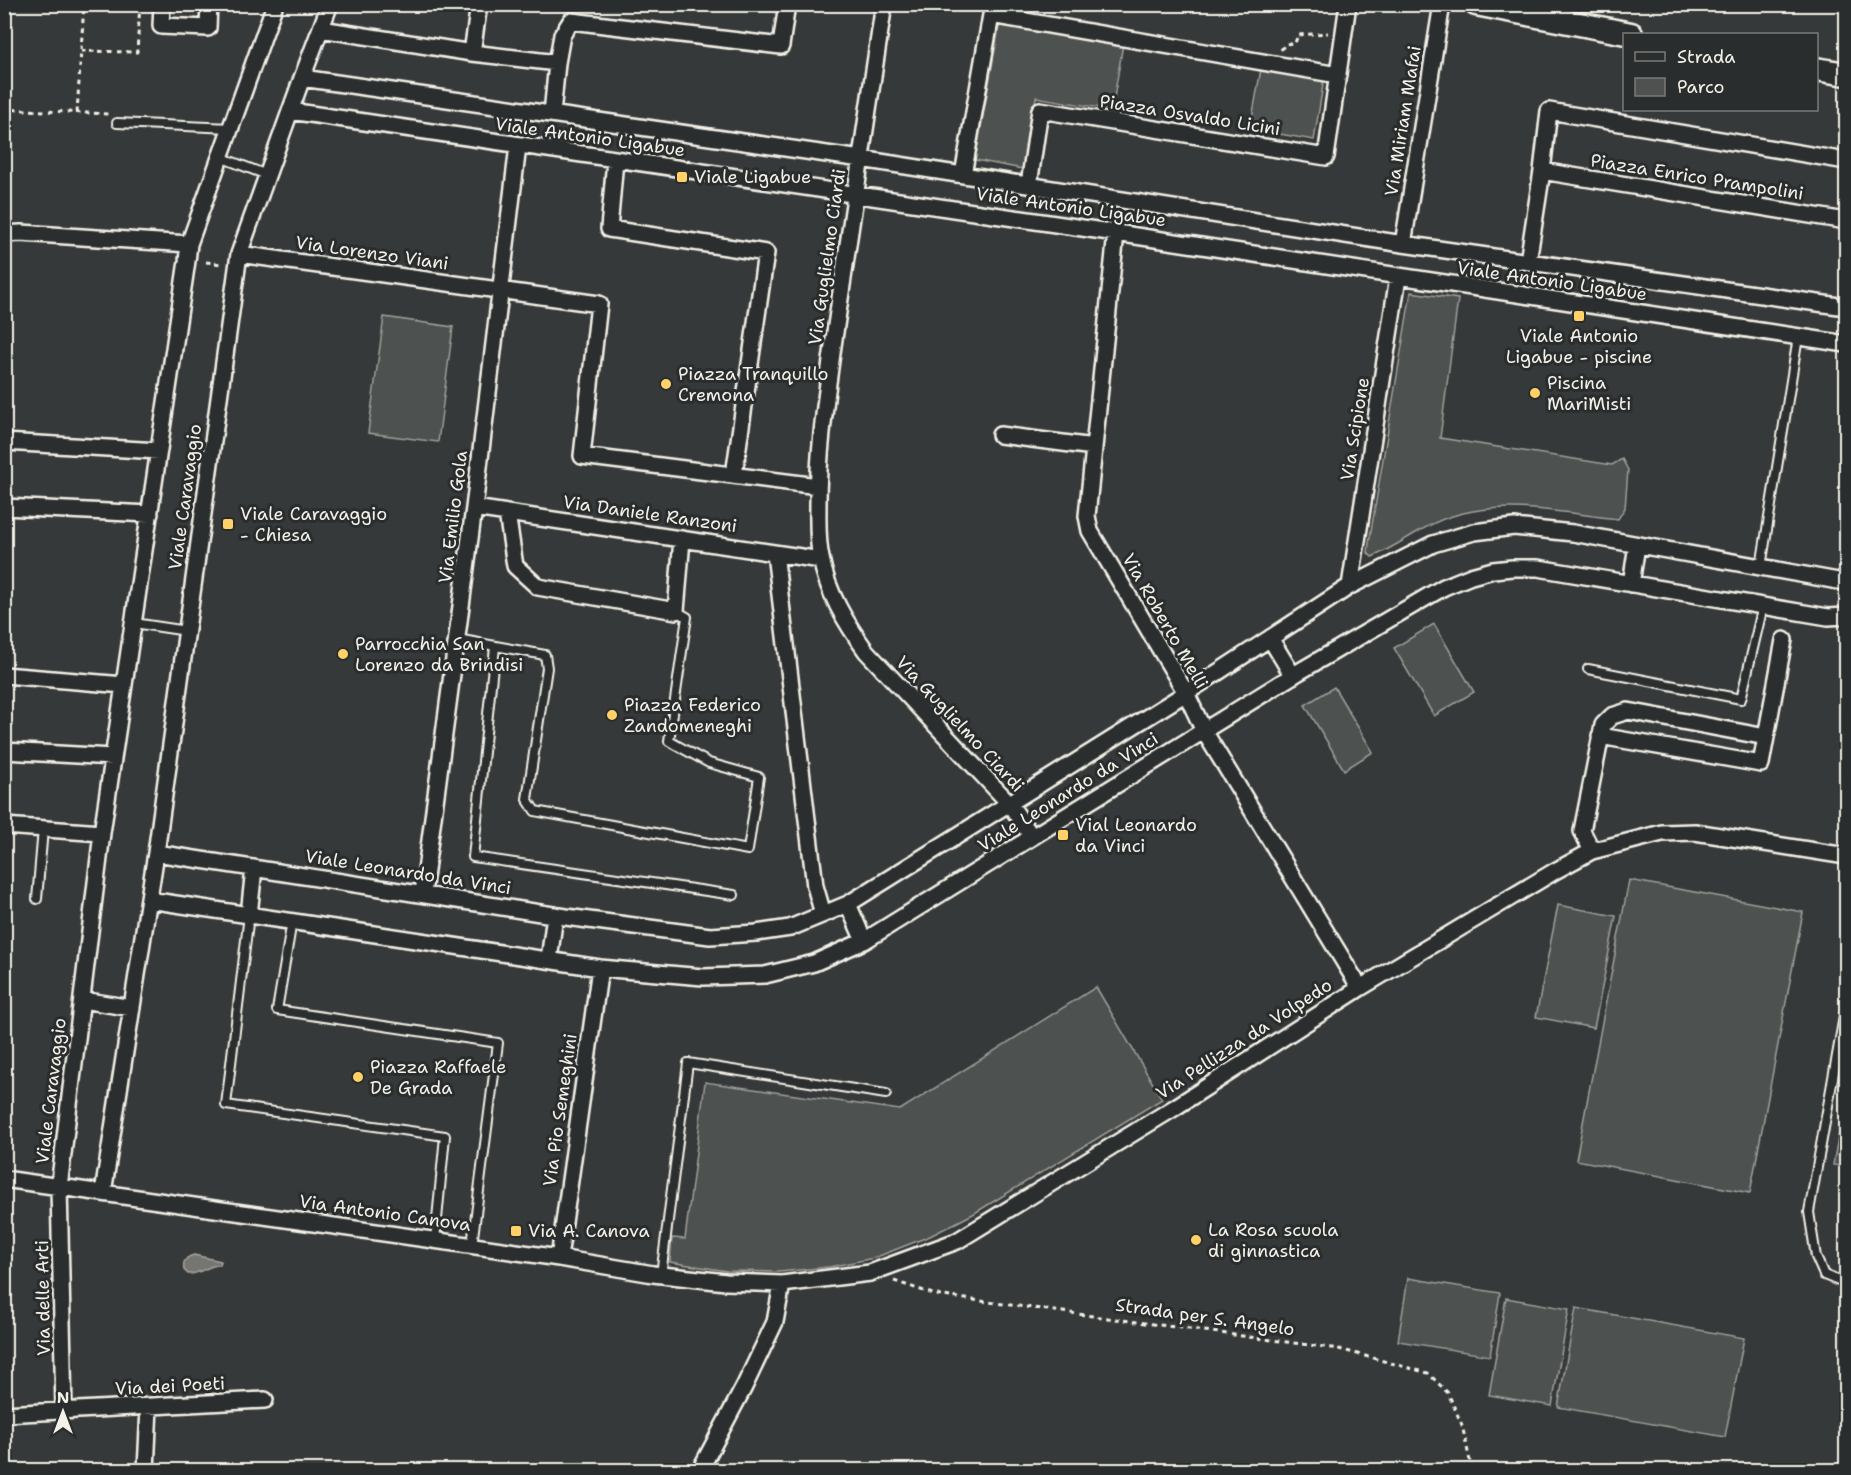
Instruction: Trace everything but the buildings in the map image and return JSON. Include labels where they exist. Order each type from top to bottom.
[{"type":"street","points":[[162,4],[161,26],[208,28],[209,4]]},
{"type":"street","name":"Viale Caravaggio","points":[[59,1186],[102,833],[189,244],[275,4]]},
{"type":"street","name":"Viale Caravaggio","points":[[103,1193],[156,853],[239,254],[330,4]]},
{"type":"street","points":[[472,53],[479,4]]},
{"type":"street","points":[[552,114],[562,34],[571,21],[781,46],[787,4]]},
{"type":"street","name":"Via Guglielmo Ciardi","points":[[884,4],[826,396],[818,471],[818,537],[821,560],[828,585],[850,628],[866,651],[1009,803],[1032,837]]},
{"type":"street","name":"Piazza Osvaldo Licini","points":[[1029,185],[1040,110],[1326,158],[1348,4]]},
{"type":"street","name":"Via Miriam Mafai","points":[[1402,244],[1442,4]]},
{"type":"street","points":[[1476,4],[1626,33]]},
{"type":"street","points":[[963,175],[991,15],[1338,75]]},
{"type":"street","points":[[321,29],[472,53],[557,63]]},
{"type":"street","points":[[1818,69],[1846,74]]},
{"type":"street","name":"Viale Antonio Ligabue","points":[[302,78],[861,159],[1402,244],[1846,307]]},
{"type":"street","name":"Viale Antonio Ligabue","points":[[290,111],[1846,344]]},
{"type":"street","points":[[1528,261],[1549,111],[1846,161]]},
{"type":"street","name":"Via Emilio Gola","points":[[423,893],[474,508],[518,146]]},
{"type":"street","points":[[615,160],[609,229],[766,253],[734,475]]},
{"type":"street","name":"Piazza Enrico Prampolini","points":[[1542,171],[1846,222]]},
{"type":"street","points":[[4,234],[21,233],[189,244]]},
{"type":"street","name":"Via Roberto Melli","points":[[1116,233],[1087,516],[1090,531],[1186,693],[1204,731],[1360,988]]},
{"type":"street","name":"Via Lorenzo Viani","points":[[239,254],[500,290]]},
{"type":"street","name":"Via Scipione","points":[[1350,586],[1398,277]]},
{"type":"street","points":[[500,290],[599,304],[582,456],[818,486]]},
{"type":"street","points":[[1000,435],[1094,447]]},
{"type":"street","points":[[4,442],[159,452]]},
{"type":"street","points":[[4,507],[150,514]]},
{"type":"street","name":"Via Daniele Ranzoni","points":[[474,508],[821,560]]},
{"type":"street","points":[[507,513],[515,566],[538,587],[676,610],[682,539]]},
{"type":"street","name":"Viale Leonardo da Vinci","points":[[156,853],[555,915],[710,936],[790,928],[848,904],[1186,693],[1350,586],[1433,544],[1474,532],[1514,527],[1572,533],[1846,581]]},
{"type":"street","points":[[1631,584],[1638,545]]},
{"type":"street","points":[[775,553],[815,886],[823,914]]},
{"type":"street","name":"Viale Leonardo da Vinci","points":[[149,900],[600,968],[703,977],[765,975],[814,963],[864,941],[1293,676],[1444,587],[1471,576],[1512,568],[1538,568],[1828,617],[1846,616]]},
{"type":"street","points":[[1270,638],[1293,676]]},
{"type":"street","points":[[1600,736],[1761,764],[1784,640]]},
{"type":"street","points":[[4,675],[124,686]]},
{"type":"street","points":[[1592,851],[1582,831],[1600,736],[1603,725],[1612,716],[1628,711],[1766,737]]},
{"type":"street","points":[[4,752],[113,757]]},
{"type":"street","points":[[4,826],[102,833]]},
{"type":"street","name":"Via Pellizza da Volpedo","points":[[661,1275],[726,1282],[782,1284],[870,1273],[957,1240],[1174,1108],[1360,988],[1592,851],[1662,833],[1695,832],[1846,856]]},
{"type":"street","points":[[249,915],[254,868]]},
{"type":"street","points":[[848,904],[864,941]]},
{"type":"street","points":[[549,960],[555,915]]},
{"type":"street","name":"Via Pio Semeghini","points":[[559,1258],[600,968]]},
{"type":"street","name":"Viale Caravaggio","points":[[82,1000],[132,1008]]},
{"type":"street","points":[[4,1179],[103,1193]]},
{"type":"street","name":"Via delle Arti","points":[[59,1186],[64,1410]]},
{"type":"street","name":"Via Antonio Canova","points":[[103,1193],[472,1245],[661,1275]]},
{"type":"street","points":[[700,1470],[775,1323],[782,1284]]},
{"type":"street","name":"Via dei Poeti","points":[[4,1414],[266,1400]]},
{"type":"street","points":[[146,1470],[149,1407]]},
{"type":"lane","points":[[117,123],[231,128]]},
{"type":"lane","points":[[220,157],[267,175]]},
{"type":"lane","points":[[1761,567],[1798,337]]},
{"type":"lane","points":[[1588,669],[1741,699],[1763,606]]},
{"type":"lane","points":[[457,639],[545,655],[547,668],[527,799],[535,811],[748,850],[759,777],[709,763],[669,741],[687,617],[676,610]]},
{"type":"lane","points":[[134,623],[187,631]]},
{"type":"lane","points":[[495,647],[473,857],[734,895]]},
{"type":"lane","points":[[37,899],[43,829]]},
{"type":"lane","points":[[249,915],[226,1106],[445,1136],[435,1240]]},
{"type":"lane","points":[[292,921],[277,1010],[498,1043],[472,1245]]},
{"type":"lane","points":[[1846,1005],[1809,1212],[1816,1257],[1824,1275],[1846,1284]]},
{"type":"lane","points":[[661,1275],[688,1063],[886,1094]]},
{"type":"path","points":[[77,112],[84,4]]},
{"type":"path","points":[[81,51],[137,52],[140,4]]},
{"type":"path","points":[[1272,64],[1285,44],[1294,43],[1298,35],[1344,32]]},
{"type":"path","points":[[4,109],[110,114],[117,123]]},
{"type":"path","points":[[206,262],[224,265]]},
{"type":"path","name":"Strada per S. Angelo","points":[[870,1273],[936,1295],[1339,1349],[1428,1373],[1448,1394],[1461,1425],[1472,1470]]},
{"type":"green space","points":[[1000,22],[1123,44],[1112,110],[1036,97],[1023,169],[975,160]]},
{"type":"green space","points":[[1261,69],[1324,79],[1314,140],[1250,129]]},
{"type":"green space","points":[[1411,292],[1458,299],[1440,438],[1612,465],[1622,459],[1628,470],[1625,508],[1618,519],[1529,509],[1484,509],[1441,520],[1372,557],[1368,553]]},
{"type":"green space","points":[[384,317],[453,327],[438,442],[368,433]]},
{"type":"green space","points":[[1434,624],[1474,692],[1434,716],[1394,648]]},
{"type":"green space","points":[[1334,687],[1373,752],[1344,770],[1305,705]]},
{"type":"green space","points":[[1629,880],[1803,912],[1750,1193],[1576,1160]]},
{"type":"green space","points":[[1558,905],[1616,916],[1594,1028],[1536,1017]]},
{"type":"green space","points":[[1096,987],[1162,1099],[973,1214],[930,1236],[874,1258],[829,1267],[779,1272],[727,1271],[670,1262],[672,1238],[685,1239],[705,1082],[900,1110]]},
{"type":"green space","points":[[1846,1094],[1846,1167],[1833,1165]]},
{"type":"green space","points":[[1408,1278],[1500,1293],[1490,1356],[1398,1341]]},
{"type":"green space","points":[[1506,1298],[1569,1309],[1552,1406],[1489,1395]]},
{"type":"green space","points":[[1576,1308],[1744,1338],[1725,1437],[1558,1407]]},
{"type":"shaded area","points":[[194,1255],[221,1261],[220,1265],[188,1274],[184,1270],[184,1262]]},
{"type":"place","name":"Viale Ligabue","points":[[682,177]]},
{"type":"place","name":"Viale Antonio Ligabue - piscine","points":[[1579,316]]},
{"type":"place","name":"Piazza Tranquillo Cremona","points":[[666,384]]},
{"type":"place","name":"Piscina MariMisti","points":[[1535,393]]},
{"type":"place","name":"Viale Caravaggio - Chiesa","points":[[228,524]]},
{"type":"place","name":"Parrocchia San Lorenzo da Brindisi","points":[[343,654]]},
{"type":"place","name":"Piazza Federico Zandomeneghi","points":[[612,715]]},
{"type":"place","name":"Vial Leonardo da Vinci","points":[[1063,835]]},
{"type":"place","name":"Piazza Raffaele De Grada","points":[[358,1077]]},
{"type":"place","name":"Via A. Canova","points":[[516,1231]]},
{"type":"place","name":"La Rosa scuola di ginnastica","points":[[1196,1240]]}]
